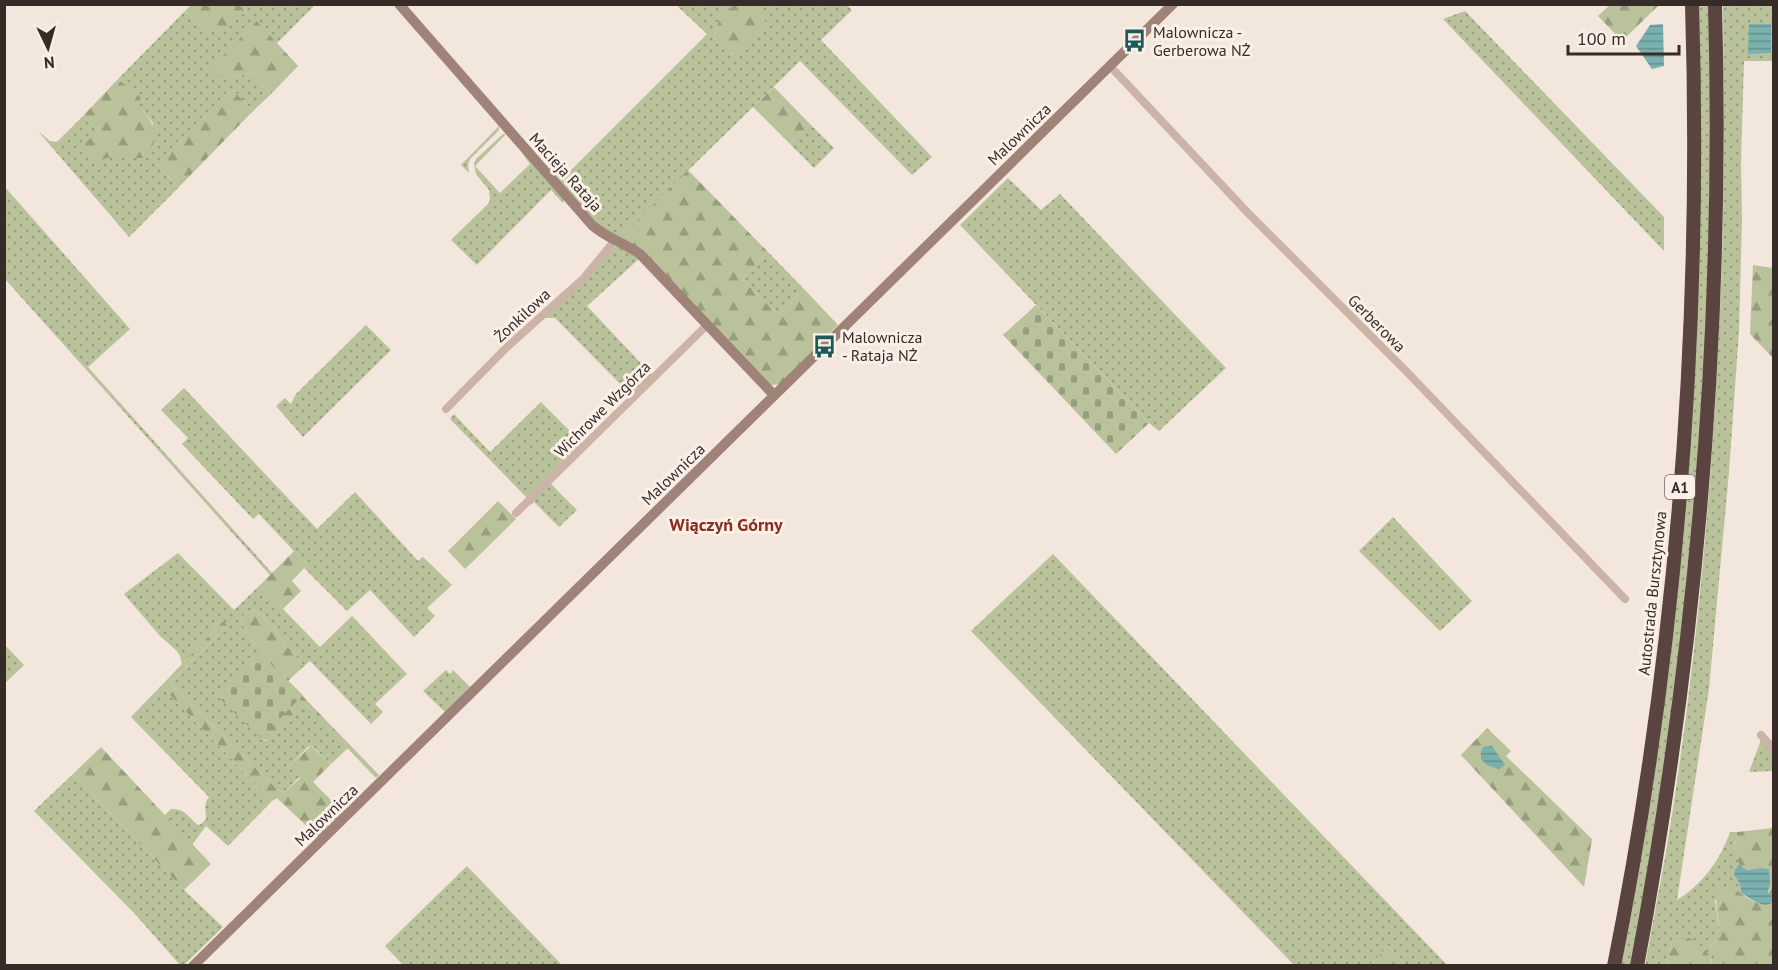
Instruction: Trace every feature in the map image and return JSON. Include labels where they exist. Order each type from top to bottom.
[{"type":"highway","name":"Autostrada Bursztynowa","points":[[1614,966],[1631,876],[1655,718],[1678,508],[1692,263],[1694,144],[1692,4]]},
{"type":"highway","name":"A1","points":[[1637,966],[1675,739],[1700,509],[1715,263],[1715,4]]},
{"type":"street","name":"Macieja Rataja","points":[[399,4],[592,225],[640,254],[774,396]]},
{"type":"street","name":"Malownicza","points":[[193,966],[1173,4]]},
{"type":"street","name":"Gerberowa","points":[[1110,66],[1248,213],[1414,379],[1625,599]]},
{"type":"street","name":"Żonkilowa","points":[[446,410],[507,346],[582,279],[616,239]]},
{"type":"street","name":"Wichrowe Wzgórza","points":[[516,513],[707,325]]},
{"type":"street","points":[[1761,735],[1773,749]]},
{"type":"green space","points":[[675,4],[734,5],[718,17],[719,21],[713,37],[732,55],[766,23],[753,5],[847,5],[852,10],[821,40],[932,157],[912,175],[800,61],[619,238],[602,228],[547,170],[551,167],[562,179],[707,34]]},
{"type":"green space","points":[[1611,4],[1659,5],[1622,41],[1598,16]]},
{"type":"green space","points":[[191,5],[239,5],[246,11],[225,31],[205,31],[185,11]]},
{"type":"green space","points":[[239,5],[315,5],[277,43],[257,22],[226,80],[251,72],[271,94],[253,111],[232,89],[157,164],[178,188],[129,237],[38,131],[50,141],[57,142],[83,116],[100,131],[107,158],[149,158],[153,123],[138,105],[140,98],[118,79],[185,11],[205,31],[224,31],[246,11]]},
{"type":"green space","points":[[734,5],[753,5],[767,26],[735,55],[726,50],[713,37],[719,21],[718,17]]},
{"type":"green space","points":[[1697,5],[1710,5],[1710,244],[1699,468],[1674,710],[1632,965],[1619,966],[1671,627]]},
{"type":"green space","points":[[1723,5],[1773,5],[1773,61],[1744,61],[1739,331],[1729,472],[1709,689],[1677,900],[1695,887],[1710,870],[1730,832],[1737,832],[1735,847],[1739,865],[1734,875],[1740,884],[1741,893],[1715,900],[1720,935],[1718,941],[1710,945],[1718,965],[1712,965],[1711,959],[1673,939],[1667,962],[1672,965],[1645,966],[1677,779],[1694,646],[1707,512],[1722,272]]},
{"type":"green space","points":[[1465,11],[1664,217],[1664,251],[1443,19]]},
{"type":"green space","points":[[257,21],[298,66],[271,94],[251,72],[226,80],[209,70]]},
{"type":"green space","points":[[118,79],[141,98],[138,105],[152,124],[154,141],[149,158],[107,158],[92,163],[78,148],[100,131],[83,116]]},
{"type":"green space","points":[[774,87],[810,124],[790,144],[753,107]]},
{"type":"green space","points":[[231,88],[253,111],[178,188],[156,163]]},
{"type":"green space","points":[[810,124],[834,148],[814,168],[790,144]]},
{"type":"green space","points":[[499,126],[499,130],[470,159],[469,173],[461,165]]},
{"type":"green space","points":[[503,134],[506,134],[475,166],[500,193],[530,164],[522,153],[524,152],[564,199],[563,203],[551,190],[477,265],[451,240],[490,200],[489,190],[476,174],[474,163]]},
{"type":"green space","points":[[506,134],[518,145],[518,148]]},
{"type":"green space","points":[[688,170],[768,252],[742,279],[778,315],[804,289],[838,325],[818,341],[819,346],[781,384],[772,385],[765,380],[619,238]]},
{"type":"green space","points":[[1008,178],[1041,210],[1060,194],[1226,368],[1159,431],[960,225]]},
{"type":"green space","points":[[4,186],[130,329],[88,367],[272,573],[270,575],[5,279]]},
{"type":"green space","points":[[617,246],[640,258],[587,306],[652,375],[631,395],[555,318],[541,318]]},
{"type":"green space","points":[[768,252],[804,289],[778,315],[742,279]]},
{"type":"green space","points":[[1753,265],[1773,268],[1773,358],[1750,334]]},
{"type":"green space","points":[[1036,305],[1149,423],[1116,454],[1003,335]]},
{"type":"green space","points":[[366,325],[391,350],[303,437],[276,406],[285,398],[291,404],[296,394]]},
{"type":"green space","points":[[184,388],[317,529],[355,492],[418,561],[423,557],[452,585],[427,608],[435,616],[414,637],[370,590],[347,611],[304,568],[307,565],[259,514],[253,519],[182,444],[188,438],[161,410]]},
{"type":"green space","points":[[541,402],[582,443],[527,498],[450,419],[454,414],[490,452]]},
{"type":"green space","points":[[550,483],[577,510],[559,527],[534,502],[531,505],[531,501]]},
{"type":"green space","points":[[498,501],[516,519],[465,569],[448,551]]},
{"type":"green space","points":[[1393,517],[1472,601],[1440,631],[1359,551]]},
{"type":"green space","points":[[294,551],[307,565],[292,581],[301,591],[283,609],[259,586]]},
{"type":"green space","points":[[178,553],[234,610],[259,586],[320,647],[352,616],[407,674],[375,704],[383,712],[371,724],[310,661],[304,666],[265,619],[254,610],[238,618],[257,647],[257,651],[216,694],[265,741],[304,703],[348,748],[331,764],[312,746],[308,747],[290,765],[300,776],[286,791],[278,790],[170,683],[228,625],[223,621],[182,664],[177,651],[160,636],[124,594]]},
{"type":"green space","points":[[1053,554],[1447,965],[1406,965],[1388,946],[1370,965],[1294,965],[971,631]]},
{"type":"green space","points":[[254,610],[265,619],[304,666],[288,681],[379,775],[376,778],[305,704],[267,741],[215,694],[257,651],[257,647],[238,618]]},
{"type":"green space","points":[[223,621],[228,625],[170,683],[278,790],[286,791],[300,778],[290,765],[311,746],[331,764],[313,782],[343,812],[318,837],[277,798],[272,801],[161,686]]},
{"type":"green space","points":[[5,645],[24,665],[5,683]]},
{"type":"green space","points":[[257,651],[303,695],[261,738],[215,694]]},
{"type":"green space","points":[[446,670],[450,674],[453,670],[470,687],[445,712],[423,691]]},
{"type":"green space","points":[[161,686],[272,801],[228,846],[206,826],[192,845],[165,815],[171,809],[180,810],[198,825],[201,824],[206,819],[205,805],[209,797],[131,717]]},
{"type":"green space","points":[[1487,728],[1511,751],[1506,756],[1592,839],[1584,887],[1461,755]]},
{"type":"green space","points":[[1761,740],[1773,754],[1773,771],[1749,772]]},
{"type":"green space","points":[[101,747],[211,864],[184,890],[73,774]]},
{"type":"green space","points":[[73,774],[184,890],[223,927],[184,965],[180,965],[135,914],[34,811]]},
{"type":"green space","points":[[1773,828],[1773,895],[1768,893],[1770,889],[1760,868],[1747,870],[1739,865],[1735,847],[1737,832]]},
{"type":"green space","points":[[467,866],[562,965],[403,965],[385,946]]},
{"type":"green space","points":[[1730,885],[1757,903],[1773,902],[1773,965],[1718,965],[1710,945],[1718,941],[1719,936],[1717,890]]},
{"type":"green space","points":[[1689,938],[1707,952],[1712,965],[1672,965],[1667,962],[1673,939],[1677,943],[1680,939]]},
{"type":"green space","points":[[1388,946],[1406,965],[1370,965]]},
{"type":"water","points":[[1663,24],[1664,66],[1652,69],[1636,46],[1650,25]]},
{"type":"water","points":[[1749,24],[1771,24],[1771,53],[1748,54]]},
{"type":"water","points":[[1492,746],[1505,765],[1499,769],[1487,765],[1481,759],[1483,747]]},
{"type":"water","points":[[1739,865],[1747,870],[1769,869],[1768,893],[1773,895],[1773,902],[1761,904],[1741,893],[1740,884],[1734,875]]},
{"type":"place","name":"Malownicza - Gerberowa NŻ","points":[[1135,41]]},
{"type":"place","name":"Malownicza - Rataja NŻ","points":[[824,346]]},
{"type":"district","name":"Wiączyń Górny","points":[[726,524]]}]
